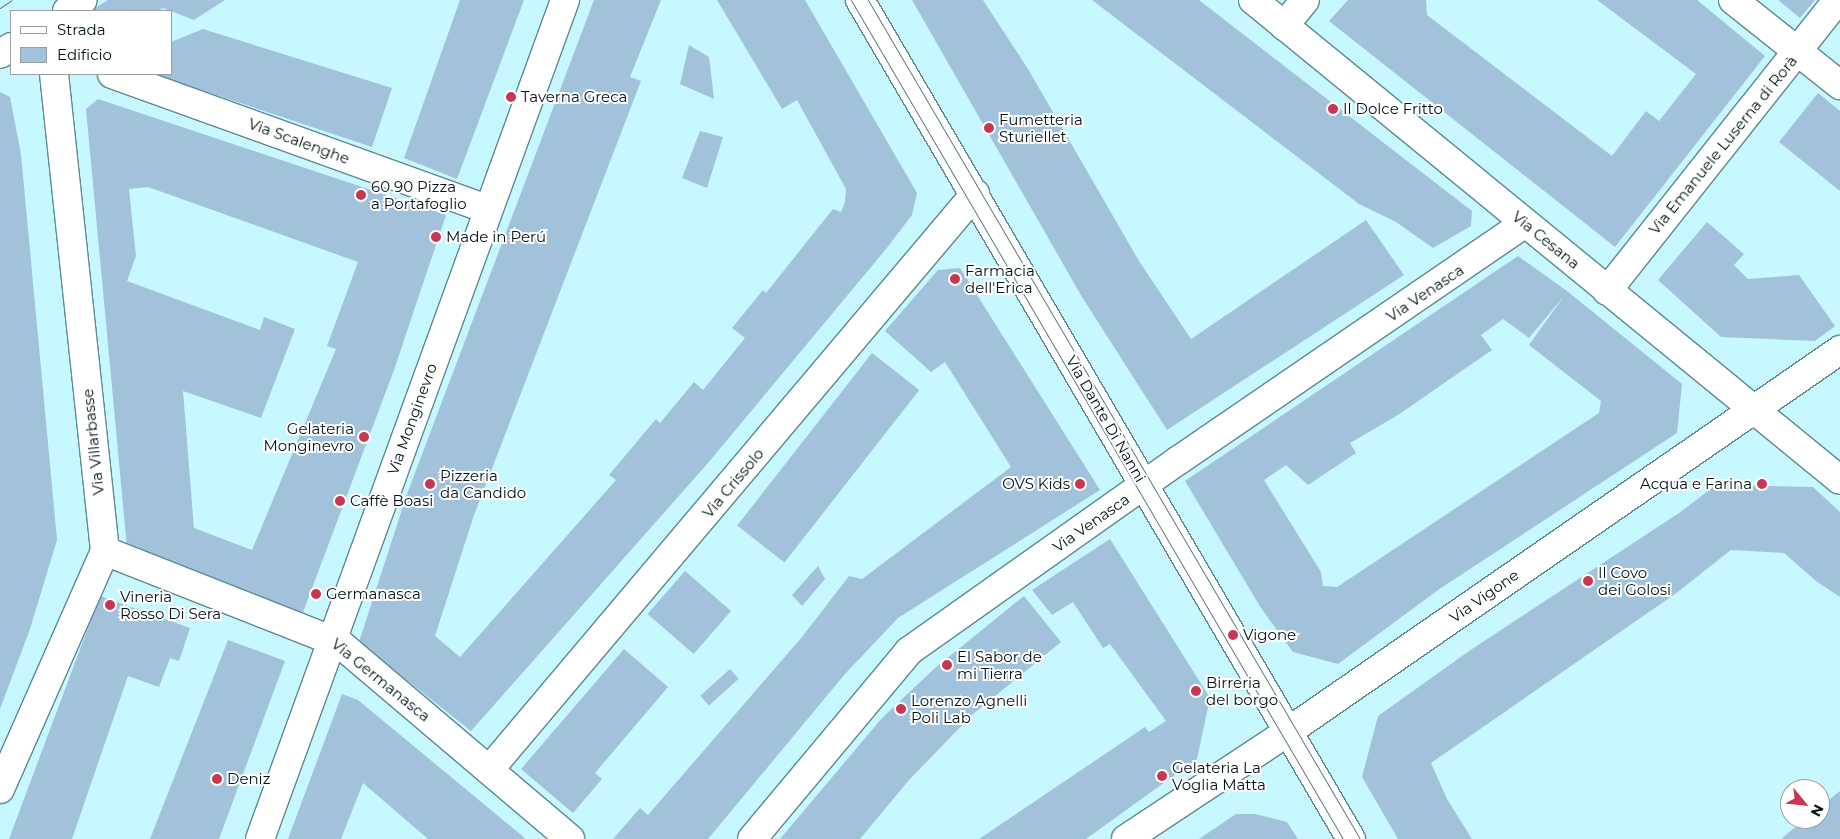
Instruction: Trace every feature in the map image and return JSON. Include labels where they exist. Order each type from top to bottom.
[{"type":"street","points":[[68,10],[83,0]]},
{"type":"street","name":"Via Monginevro","points":[[260,839],[334,640],[486,209],[565,0]]},
{"type":"street","name":"Via Dante Di Nanni","points":[[860,0],[1351,839]]},
{"type":"street","name":"Via Cesana","points":[[1253,0],[1752,410],[1840,480]]},
{"type":"street","points":[[1284,26],[1305,0]]},
{"type":"street","points":[[1733,0],[1796,52],[1840,85]]},
{"type":"street","name":"Via Emanuele Luserna di Rorà","points":[[1607,291],[1838,0]]},
{"type":"street","name":"Via Villarbasse","points":[[0,789],[105,551],[54,75]]},
{"type":"street","name":"Via Scalenghe","points":[[115,75],[486,209]]},
{"type":"street","name":"Via Crissolo","points":[[489,770],[975,194]]},
{"type":"street","name":"Via Venasca","points":[[752,839],[909,651],[1525,223]]},
{"type":"street","name":"Via Vigone","points":[[1126,839],[1289,731],[1840,350]]},
{"type":"street","name":"Via Germanasca","points":[[105,551],[334,640],[570,839]]},
{"type":"building","points":[[108,0],[225,0],[194,20],[163,8],[160,10],[92,10]]},
{"type":"building","points":[[460,0],[524,0],[457,179],[404,158]]},
{"type":"building","points":[[594,0],[661,0],[630,77],[641,81],[473,518],[435,636],[460,657],[616,480],[609,475],[656,419],[660,423],[694,382],[703,390],[745,338],[732,328],[763,290],[766,293],[833,209],[841,212],[845,202],[846,189],[797,100],[782,109],[717,0],[805,0],[917,193],[912,215],[886,249],[708,463],[471,731],[359,642],[407,494]]},
{"type":"building","points":[[912,0],[983,0],[1028,69],[1139,261],[1191,339],[1366,220],[1404,275],[1167,430],[1082,297]]},
{"type":"building","points":[[1092,0],[1199,0],[1472,211],[1471,226],[1433,248],[1396,222],[1359,204]]},
{"type":"building","points":[[1348,0],[1426,0],[1427,15],[1612,156],[1646,111],[1659,121],[1696,74],[1597,0],[1697,0],[1765,56],[1615,247],[1329,21]]},
{"type":"building","points":[[1778,0],[1815,0],[1800,18]]},
{"type":"building","points":[[203,29],[392,88],[372,147],[156,75],[172,75],[172,42]]},
{"type":"building","points":[[689,45],[709,57],[714,99],[680,84]]},
{"type":"building","points":[[0,92],[10,97],[21,154],[57,540],[30,629],[0,709]]},
{"type":"building","points":[[1818,93],[1840,111],[1840,191],[1779,142]]},
{"type":"building","points":[[98,99],[446,215],[394,370],[302,615],[127,548],[86,109]],"holes":[[[148,187],[358,262],[327,346],[336,349],[252,550],[194,528],[183,391],[261,418],[295,329],[264,317],[260,330],[127,281],[136,256],[129,189]]]},
{"type":"building","points":[[700,131],[723,137],[707,188],[682,178]]},
{"type":"building","points":[[1707,222],[1744,254],[1734,265],[1748,279],[1799,275],[1835,326],[1815,341],[1721,337],[1658,280]]},
{"type":"building","points":[[1518,256],[1567,291],[1682,384],[1677,433],[1438,590],[1338,664],[1293,652],[1261,608],[1185,481]],"holes":[[[1564,296],[1529,345],[1601,401],[1599,413],[1337,587],[1323,586],[1321,572],[1264,480],[1286,465],[1308,485],[1356,453],[1350,443],[1398,415],[1492,350],[1481,335],[1503,319],[1529,338]]]},
{"type":"building","points":[[960,268],[1100,490],[898,618],[845,674],[708,839],[613,839],[640,808],[648,815],[802,637],[849,576],[862,579],[1011,467],[945,362],[931,372],[885,331],[938,270]]},
{"type":"building","points":[[872,353],[919,390],[784,563],[737,526]]},
{"type":"building","points":[[1716,485],[1813,487],[1840,512],[1840,597],[1816,581],[1784,553],[1731,550],[1675,594],[1431,763],[1447,799],[1472,839],[1398,839],[1362,777],[1378,716],[1472,649],[1679,513]]},
{"type":"building","points":[[1110,539],[1210,698],[1197,759],[1086,839],[979,839],[1145,727],[1149,732],[1166,721],[1110,644],[1103,648],[1073,602],[1052,615],[1032,590]]},
{"type":"building","points":[[818,566],[825,579],[802,606],[792,595]]},
{"type":"building","points":[[685,571],[731,611],[694,654],[648,614]]},
{"type":"building","points":[[100,596],[190,628],[179,661],[170,658],[159,687],[128,676],[72,839],[9,839]]},
{"type":"building","points":[[1024,596],[1061,642],[972,715],[909,780],[860,839],[780,839],[882,718],[935,668]]},
{"type":"building","points":[[228,640],[285,661],[219,839],[150,839]]},
{"type":"building","points":[[624,649],[668,687],[595,773],[602,779],[573,813],[521,769]]},
{"type":"building","points":[[730,669],[739,679],[709,705],[700,696]]},
{"type":"building","points":[[342,694],[358,700],[526,839],[428,839],[363,783],[341,839],[288,839]]},
{"type":"building","points":[[1840,791],[1840,839],[1781,839],[1793,829],[1830,829],[1830,799]]},
{"type":"building","points":[[1236,814],[1255,814],[1287,822],[1298,839],[1199,839]]},
{"type":"tram line","points":[[0,8],[12,0]]},
{"type":"tram line","points":[[851,0],[1343,839]]},
{"type":"tram line","points":[[868,0],[1360,839]]},
{"type":"place","name":"Taverna Greca","points":[[511,97]]},
{"type":"place","name":"Il Dolce Fritto","points":[[1333,109]]},
{"type":"place","name":"Fumetteria Sturiellet","points":[[989,128]]},
{"type":"place","name":"60 90 Pizza a Portafoglio","points":[[361,195]]},
{"type":"place","name":"Made in Perú","points":[[436,237]]},
{"type":"place","name":"Farmacia dell'Erica","points":[[955,279]]},
{"type":"place","name":"Gelateria Monginevro","points":[[364,437]]},
{"type":"place","name":"Pizzeria da Candido","points":[[430,484]]},
{"type":"place","name":"OVS Kids","points":[[1080,484]]},
{"type":"place","name":"Acqua e Farina","points":[[1762,484]]},
{"type":"place","name":"Caffè Boasi","points":[[340,501]]},
{"type":"place","name":"Il Covo dei Golosi","points":[[1588,581]]},
{"type":"place","name":"Germanasca","points":[[316,594]]},
{"type":"place","name":"Vineria Rosso Di Sera","points":[[110,605]]},
{"type":"place","name":"Vigone","points":[[1233,635]]},
{"type":"place","name":"El Sabor de mi Tierra","points":[[947,665]]},
{"type":"place","name":"Birreria del borgo","points":[[1196,691]]},
{"type":"place","name":"Lorenzo Agnelli Poli Lab","points":[[901,709]]},
{"type":"place","name":"Gelateria La Voglia Matta","points":[[1162,776]]},
{"type":"place","name":"Deniz","points":[[217,779]]}]
